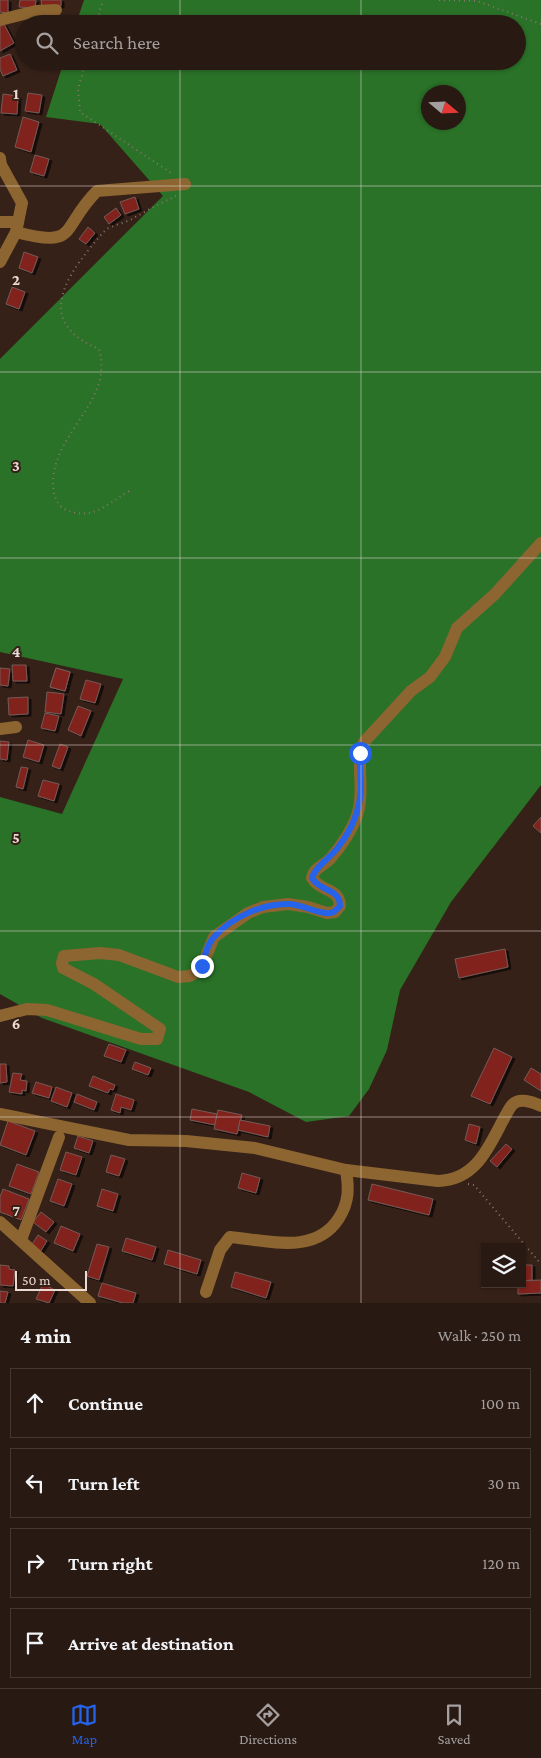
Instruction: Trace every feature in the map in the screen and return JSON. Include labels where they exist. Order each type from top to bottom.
[{"type":"street","points":[[20,15],[36,11],[56,10]]},
{"type":"street","points":[[0,20],[15,16]]},
{"type":"street","points":[[0,158],[1,165],[22,203],[17,227],[0,262]]},
{"type":"street","points":[[0,222],[47,240],[57,239],[70,227],[97,191],[185,184]]},
{"type":"street","points":[[0,1016],[26,1009],[47,1010],[141,1039],[157,1039],[160,1029],[151,1021],[94,984],[63,968],[64,956],[100,953],[119,956],[178,978],[190,976],[198,971],[214,937],[248,913],[263,907],[288,904],[308,906],[327,913],[335,912],[340,906],[340,898],[335,893],[315,884],[312,878],[313,872],[329,860],[340,846],[358,812],[361,787],[360,753],[364,742],[411,691],[430,677],[445,657],[457,628],[495,594],[541,543]]},
{"type":"street","points":[[0,729],[16,727]]},
{"type":"street","points":[[0,1114],[129,1140],[186,1141],[255,1148],[346,1170],[449,1181],[473,1169],[486,1152],[512,1105],[522,1101],[541,1106]]},
{"type":"street","points":[[21,1240],[60,1137]]},
{"type":"street","points":[[206,1292],[220,1250],[230,1237],[280,1243],[304,1243],[318,1239],[333,1228],[345,1208],[349,1189],[346,1170]]},
{"type":"street","points":[[0,1222],[90,1303]]},
{"type":"path","points":[[99,15],[103,0]]},
{"type":"path","points":[[439,0],[477,1],[516,15]]},
{"type":"path","points":[[526,19],[541,24]]},
{"type":"path","points":[[83,70],[78,89],[80,112],[132,145],[185,184],[176,196],[132,219],[109,228],[66,280],[63,292],[61,307],[63,319],[70,331],[88,344],[99,348],[102,360],[100,380],[62,448],[55,468],[52,483],[55,497],[62,508],[80,514],[98,512],[129,491]]},
{"type":"path","points":[[449,1181],[474,1185],[541,1264]]},
{"type":"green space","points":[[84,0],[541,0],[541,785],[451,902],[400,990],[387,1050],[369,1089],[349,1116],[306,1122],[249,1092],[42,1018],[0,994],[0,797],[62,814],[123,679],[0,652],[0,359],[163,196],[100,124],[46,117],[61,70],[526,70],[526,15],[79,15]]},
{"type":"building","points":[[0,0],[8,0],[8,13],[0,12]]},
{"type":"building","points":[[20,0],[36,0],[35,8],[19,7]]},
{"type":"building","points":[[41,0],[61,0],[61,6],[42,7]]},
{"type":"building","points":[[4,24],[14,43],[0,51],[0,26]]},
{"type":"building","points":[[10,54],[15,70],[17,70],[3,76],[0,69],[0,58]]},
{"type":"building","points":[[28,93],[42,95],[39,113],[25,111]]},
{"type":"building","points":[[3,94],[18,96],[17,114],[1,113]]},
{"type":"building","points":[[23,117],[39,122],[31,152],[15,147]]},
{"type":"building","points":[[35,155],[49,159],[44,176],[30,172]]},
{"type":"building","points":[[135,197],[139,209],[125,214],[120,202]]},
{"type":"building","points":[[116,208],[121,215],[109,224],[104,217]]},
{"type":"building","points":[[88,227],[95,233],[86,244],[79,239]]},
{"type":"building","points":[[24,252],[38,257],[32,273],[19,268]]},
{"type":"building","points":[[12,287],[25,292],[19,309],[6,304]]},
{"type":"building","points":[[12,665],[26,665],[27,681],[13,681]]},
{"type":"building","points":[[0,668],[10,669],[8,686],[0,685]]},
{"type":"building","points":[[56,668],[70,672],[65,691],[50,687]]},
{"type":"building","points":[[56,668],[70,672],[65,691],[50,687]]},
{"type":"building","points":[[86,680],[101,684],[95,703],[80,699]]},
{"type":"building","points":[[47,692],[64,694],[61,714],[45,712]]},
{"type":"building","points":[[28,697],[28,714],[9,715],[8,698]]},
{"type":"building","points":[[78,706],[91,711],[81,736],[68,730]]},
{"type":"building","points":[[45,713],[59,716],[55,731],[41,728]]},
{"type":"building","points":[[28,740],[44,745],[39,762],[23,757]]},
{"type":"building","points":[[0,741],[9,742],[7,760],[0,759]]},
{"type":"building","points":[[60,744],[68,747],[60,769],[52,766]]},
{"type":"building","points":[[21,767],[28,768],[23,789],[16,787]]},
{"type":"building","points":[[43,780],[59,784],[54,801],[38,796]]},
{"type":"building","points":[[541,817],[541,833],[533,826]]},
{"type":"building","points":[[505,949],[508,967],[459,978],[455,959]]},
{"type":"building","points":[[109,1044],[126,1050],[121,1062],[104,1056]]},
{"type":"building","points":[[494,1048],[512,1057],[490,1104],[471,1096]]},
{"type":"building","points":[[135,1062],[151,1068],[148,1075],[132,1069]]},
{"type":"building","points":[[0,1064],[6,1064],[7,1082],[0,1083]]},
{"type":"building","points":[[531,1068],[541,1074],[541,1091],[524,1080]]},
{"type":"building","points":[[13,1073],[22,1074],[20,1080],[27,1081],[26,1091],[22,1090],[22,1094],[9,1092]]},
{"type":"building","points":[[93,1076],[115,1085],[113,1090],[110,1089],[108,1093],[89,1086]]},
{"type":"building","points":[[36,1082],[52,1087],[49,1098],[32,1093]]},
{"type":"building","points":[[56,1087],[72,1093],[67,1107],[51,1101]]},
{"type":"building","points":[[77,1094],[97,1102],[94,1110],[74,1102]]},
{"type":"building","points":[[116,1094],[134,1100],[131,1110],[121,1107],[120,1113],[111,1110]]},
{"type":"building","points":[[192,1109],[217,1114],[215,1125],[190,1120]]},
{"type":"building","points":[[218,1110],[242,1115],[237,1134],[214,1129]]},
{"type":"building","points":[[240,1120],[270,1126],[268,1137],[238,1130]]},
{"type":"building","points":[[8,1121],[35,1131],[26,1155],[0,1145]]},
{"type":"building","points":[[469,1124],[480,1127],[476,1144],[465,1140]]},
{"type":"building","points":[[78,1136],[93,1141],[89,1153],[74,1148]]},
{"type":"building","points":[[506,1144],[512,1149],[497,1167],[490,1161]]},
{"type":"building","points":[[66,1152],[82,1157],[76,1175],[60,1170]]},
{"type":"building","points":[[111,1155],[125,1159],[119,1176],[106,1172]]},
{"type":"building","points":[[17,1164],[39,1172],[31,1194],[9,1186]]},
{"type":"building","points":[[242,1173],[260,1178],[256,1193],[238,1188]]},
{"type":"building","points":[[58,1179],[72,1184],[64,1206],[50,1201]]},
{"type":"building","points":[[372,1184],[433,1199],[429,1215],[368,1200]]},
{"type":"building","points":[[3,1189],[29,1199],[21,1220],[0,1212],[0,1197]]},
{"type":"building","points":[[102,1189],[118,1194],[113,1211],[97,1206]]},
{"type":"building","points":[[41,1212],[54,1222],[46,1232],[33,1222]]},
{"type":"building","points":[[61,1226],[80,1234],[73,1251],[54,1243]]},
{"type":"building","points":[[38,1235],[47,1241],[40,1252],[31,1246]]},
{"type":"building","points":[[126,1238],[156,1247],[152,1260],[122,1251]]},
{"type":"building","points":[[97,1244],[109,1247],[99,1280],[87,1276]]},
{"type":"building","points":[[168,1250],[201,1260],[197,1274],[164,1264]]},
{"type":"building","points":[[0,1265],[9,1266],[9,1269],[15,1270],[13,1286],[0,1285]]},
{"type":"building","points":[[526,1265],[532,1265],[532,1280],[526,1281]]},
{"type":"building","points":[[235,1272],[271,1282],[266,1298],[231,1287]]},
{"type":"building","points":[[541,1280],[541,1293],[518,1294],[518,1288],[526,1288],[526,1281]]},
{"type":"building","points":[[102,1283],[136,1293],[133,1303],[123,1303],[98,1296]]},
{"type":"building","points":[[43,1284],[55,1290],[49,1303],[36,1299]]},
{"type":"building","points":[[0,1291],[8,1292],[5,1303],[0,1303]]},
{"type":"route","points":[[202,966],[209,944],[214,937],[229,924],[248,913],[263,907],[288,904],[308,906],[327,913],[335,912],[340,906],[340,898],[335,893],[315,884],[312,878],[313,872],[329,860],[340,846],[358,812],[361,787],[360,753]]}]
